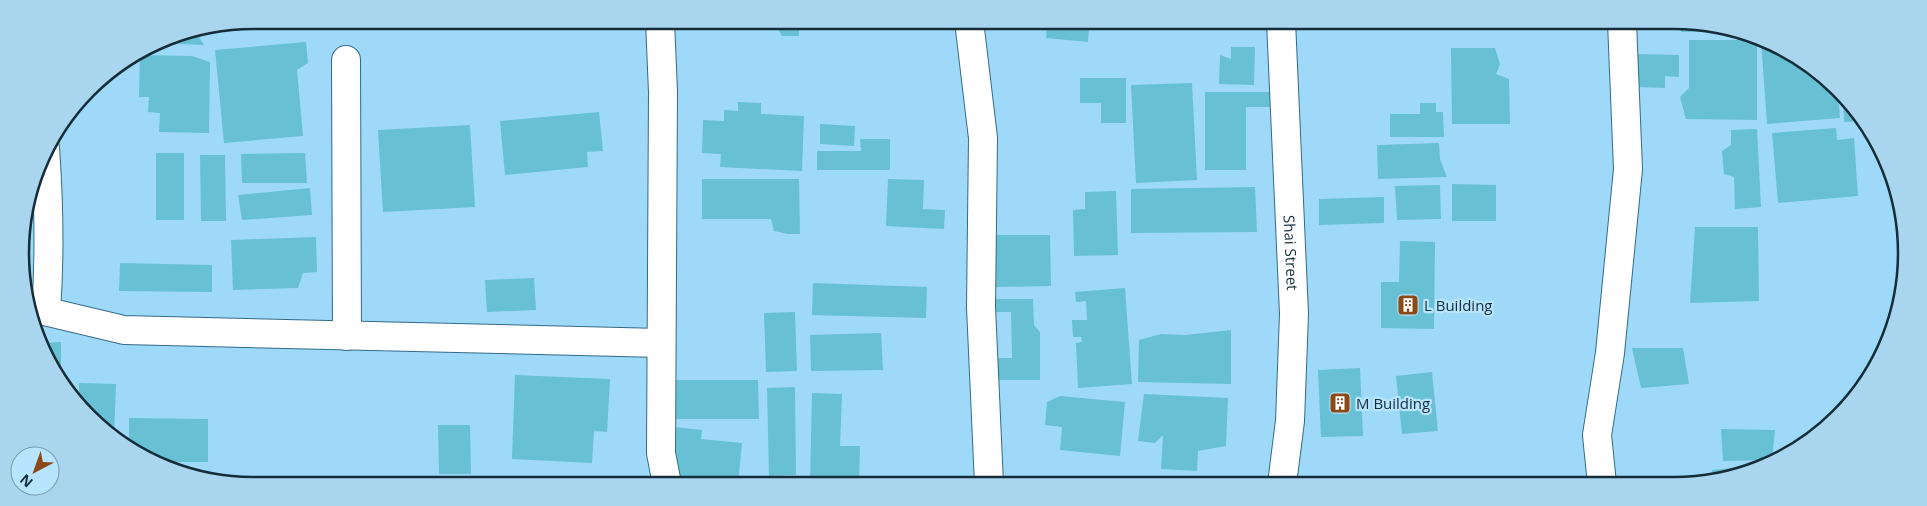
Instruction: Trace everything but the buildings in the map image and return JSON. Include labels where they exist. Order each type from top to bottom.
[{"type":"street","points":[[660,29],[663,92],[661,453],[666,477]]},
{"type":"street","points":[[970,29],[983,138],[981,307],[989,477]]},
{"type":"street","name":"Shai Street","points":[[1281,29],[1294,314],[1290,420],[1283,477]]},
{"type":"street","points":[[1601,477],[1597,436],[1610,353],[1628,169],[1622,29]]},
{"type":"street","points":[[346,60],[347,336]]},
{"type":"street","points":[[47,165],[49,252],[37,309],[124,330],[661,343]]},
{"type":"place","name":"L Building","points":[[1408,305]]},
{"type":"place","name":"M Building","points":[[1340,403]]}]
